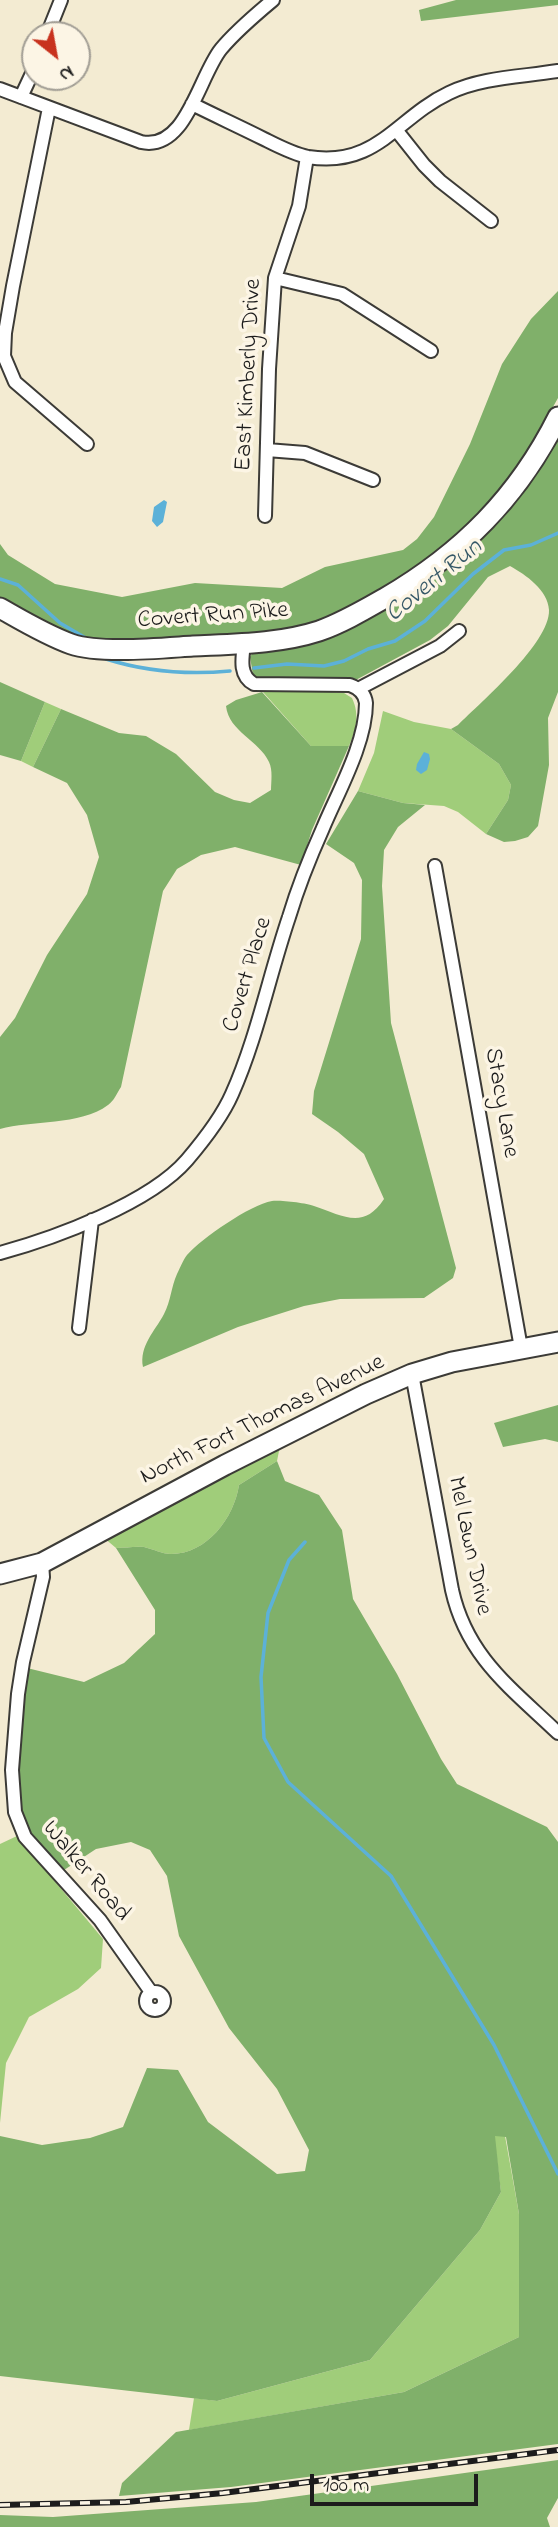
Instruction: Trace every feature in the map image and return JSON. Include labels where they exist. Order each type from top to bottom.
[{"type":"street","points":[[53,21],[61,0]]},
{"type":"street","points":[[0,89],[141,142],[155,143],[173,134],[219,51],[247,21],[273,0]]},
{"type":"street","points":[[192,104],[307,157],[345,156],[379,144],[438,99],[464,87],[558,71]]},
{"type":"street","points":[[21,97],[24,91]]},
{"type":"street","points":[[49,108],[13,286],[4,356],[15,382],[87,444]]},
{"type":"street","points":[[397,131],[440,181],[491,220]]},
{"type":"street","name":"East Kimberly Drive","points":[[265,516],[275,278],[299,206],[307,157]]},
{"type":"street","points":[[275,278],[342,294],[431,351]]},
{"type":"street","name":"Covert Run Pike","points":[[0,608],[48,634],[82,646],[142,649],[244,644],[288,639],[318,631],[374,604],[435,566],[477,530],[521,480],[558,417]]},
{"type":"street","points":[[267,450],[305,453],[373,480]]},
{"type":"street","points":[[244,644],[243,672],[254,684],[336,684],[350,685],[358,689],[440,646],[459,631]]},
{"type":"street","name":"Covert Place","points":[[0,1253],[53,1237],[92,1220],[167,1180],[196,1149],[232,1096],[253,1037],[289,917],[354,753],[366,701],[358,689]]},
{"type":"street","name":"Stacy Lane","points":[[435,866],[521,1348]]},
{"type":"street","points":[[79,1328],[92,1220]]},
{"type":"street","name":"North Fort Thomas Avenue","points":[[0,1574],[42,1563],[225,1465],[366,1394],[412,1374],[452,1362],[558,1342]]},
{"type":"street","name":"Mel Lawn Drive","points":[[412,1374],[452,1590],[461,1622],[469,1639],[495,1673],[558,1733]]},
{"type":"street","name":"Walker Road","points":[[42,1563],[43,1577],[18,1694],[12,1770],[15,1812],[25,1837],[93,1913],[151,1993]]},
{"type":"green space","points":[[456,0],[558,0],[558,5],[421,21],[419,10]]},
{"type":"green space","points":[[558,291],[558,398],[525,457],[487,511],[428,564],[327,621],[285,631],[179,640],[74,639],[0,599],[0,544],[8,555],[55,584],[122,597],[195,583],[282,588],[325,567],[403,550],[417,539],[434,517],[470,444],[502,364],[531,319]]},
{"type":"green space","points":[[558,432],[558,692],[548,718],[549,765],[538,826],[528,837],[504,842],[486,834],[508,800],[511,785],[499,764],[451,729],[527,655],[546,623],[549,610],[545,596],[523,574],[510,566],[488,577],[448,626],[430,640],[354,681],[260,680],[253,675],[250,657],[253,652],[362,618],[424,585],[467,551]]},
{"type":"green space","points":[[0,682],[45,702],[21,761],[0,755]]},
{"type":"green space","points":[[262,692],[311,746],[349,746],[312,830],[301,865],[235,847],[201,855],[177,869],[163,891],[121,1087],[114,1099],[97,1112],[84,1116],[0,1129],[0,1037],[15,1018],[47,955],[87,894],[99,857],[87,815],[67,783],[33,767],[61,709],[119,733],[146,736],[176,754],[215,792],[250,803],[271,790],[270,765],[264,754],[233,723],[226,706]]},
{"type":"green space","points":[[263,692],[344,693],[352,698],[356,722],[349,746],[311,746]]},
{"type":"green space","points":[[45,702],[61,709],[33,767],[21,761]]},
{"type":"green space","points":[[383,711],[414,722],[451,729],[499,764],[511,785],[508,800],[486,834],[458,812],[444,806],[403,803],[358,791],[374,753]]},
{"type":"green space","points":[[358,791],[403,803],[425,805],[398,827],[384,850],[382,886],[391,1023],[456,1268],[453,1278],[424,1298],[340,1299],[304,1306],[238,1327],[143,1367],[143,1352],[166,1309],[183,1262],[194,1248],[215,1231],[239,1215],[272,1201],[305,1204],[343,1216],[360,1218],[376,1209],[384,1199],[364,1154],[312,1114],[314,1091],[361,939],[362,880],[354,863],[326,844]]},
{"type":"green space","points":[[558,1405],[558,1442],[545,1439],[503,1447],[494,1423]]},
{"type":"green space","points":[[280,1446],[277,1461],[239,1485],[225,1521],[217,1532],[196,1548],[171,1554],[144,1547],[116,1548],[103,1537]]},
{"type":"green space","points":[[277,1461],[285,1481],[319,1495],[342,1530],[353,1599],[457,1784],[547,1827],[558,1842],[558,2444],[231,2487],[119,2496],[122,2483],[176,2432],[404,2392],[519,2337],[519,2214],[506,2137],[495,2136],[501,2192],[480,2230],[370,2360],[217,2401],[0,2376],[0,2136],[42,2145],[90,2138],[123,2127],[147,2068],[178,2070],[208,2122],[277,2174],[305,2171],[309,2150],[277,2089],[229,2028],[179,1936],[167,1876],[150,1850],[131,1842],[96,1849],[64,1870],[29,1829],[19,1795],[18,1774],[27,1668],[84,1682],[124,1663],[155,1634],[155,1610],[116,1548],[144,1547],[171,1554],[196,1548],[217,1532],[225,1521],[239,1485]]},
{"type":"green space","points":[[17,1836],[103,1939],[101,1968],[78,1989],[29,2017],[6,2063],[0,2123],[0,1844]]},
{"type":"green space","points":[[494,2136],[505,2136],[519,2214],[519,2337],[404,2392],[189,2430],[194,2398],[217,2401],[370,2360],[480,2230],[501,2192]]},
{"type":"green space","points":[[558,2460],[558,2498],[547,2518],[550,2527],[0,2527],[0,2515],[53,2517],[256,2502]]},
{"type":"water","points":[[164,500],[167,502],[163,522],[157,527],[152,521],[154,507]]},
{"type":"water","points":[[424,752],[429,754],[430,759],[427,770],[421,774],[416,770]]},
{"type":"waterway","name":"Covert Run","points":[[254,668],[287,664],[324,666],[395,641],[425,621],[473,574],[504,550],[531,545],[558,533]]},
{"type":"waterway","name":"Covert Run","points":[[0,579],[18,585],[60,623],[84,637]]},
{"type":"waterway","name":"Covert Run","points":[[106,659],[167,671],[230,671]]},
{"type":"waterway","points":[[305,1542],[289,1560],[268,1613],[261,1677],[264,1738],[288,1782],[391,1876],[494,2045],[558,2174]]},
{"type":"railway","points":[[0,2505],[126,2502],[223,2493],[558,2450]]}]
